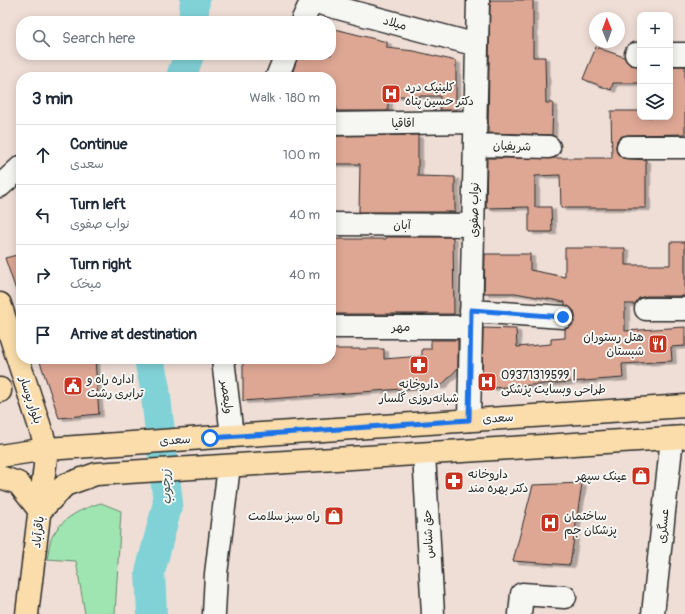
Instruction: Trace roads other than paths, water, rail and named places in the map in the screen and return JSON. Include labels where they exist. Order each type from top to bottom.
[{"type":"main road","name":"بلوار بوسار","points":[[0,304],[16,353]]},
{"type":"main road","name":"بلوار بوسار","points":[[19,364],[47,449]]},
{"type":"main road","name":"سعدی","points":[[0,456],[47,449],[95,445],[685,406]]},
{"type":"main road","points":[[0,477],[18,483],[40,511],[65,485],[96,474],[679,438]]},
{"type":"main road","points":[[95,445],[96,474]]},
{"type":"main road","name":"باقرآباد","points":[[27,614],[47,449]]},
{"type":"street","name":"میلاد","points":[[312,0],[477,45]]},
{"type":"street","points":[[304,16],[312,0]]},
{"type":"street","name":"نواب صفوی","points":[[469,420],[478,0]]},
{"type":"street","points":[[673,54],[685,54]]},
{"type":"street","points":[[279,72],[284,60]]},
{"type":"street","name":"اقاقیا","points":[[336,124],[476,122]]},
{"type":"street","name":"شریفیان","points":[[475,145],[549,147]]},
{"type":"street","points":[[628,147],[685,147]]},
{"type":"street","points":[[0,186],[16,172]]},
{"type":"street","name":"آبان","points":[[336,224],[473,225]]},
{"type":"street","points":[[646,309],[685,309]]},
{"type":"street","name":"مهر","points":[[336,327],[471,319],[563,317]]},
{"type":"street","name":"ولیعصر","points":[[224,364],[232,436]]},
{"type":"street","name":"عسگری","points":[[653,614],[679,438]]},
{"type":"street","name":"حق شناس","points":[[424,454],[433,614]]},
{"type":"street","points":[[214,614],[223,466]]},
{"type":"street","points":[[520,614],[522,594],[565,597]]},
{"type":"waterway","name":"زرجوب","points":[[193,16],[195,0]]},
{"type":"waterway","name":"زرجوب","points":[[183,72],[187,60]]},
{"type":"waterway","name":"زرجوب","points":[[150,364],[155,388],[168,503],[150,572],[152,614]]},
{"type":"place","name":"کلینیک درد دکتر حسین پناه","points":[[391,94]]},
{"type":"place","name":"هتل رستوران شبستان","points":[[658,344]]},
{"type":"place","name":"داروخانه شبانه‌روزی گلسار","points":[[419,365]]},
{"type":"place","name":"09371319599 | طراحی وبسایت پزشکی","points":[[487,382]]},
{"type":"place","name":"اداره راه و ترابری رشت","points":[[73,386]]},
{"type":"place","name":"عینک سپهر","points":[[641,476]]},
{"type":"place","name":"داروخانه دکتر بهره مند","points":[[454,481]]},
{"type":"place","name":"راه سبز سلامت","points":[[334,516]]},
{"type":"place","name":"ساختمان پزشکان جم","points":[[550,523]]}]
